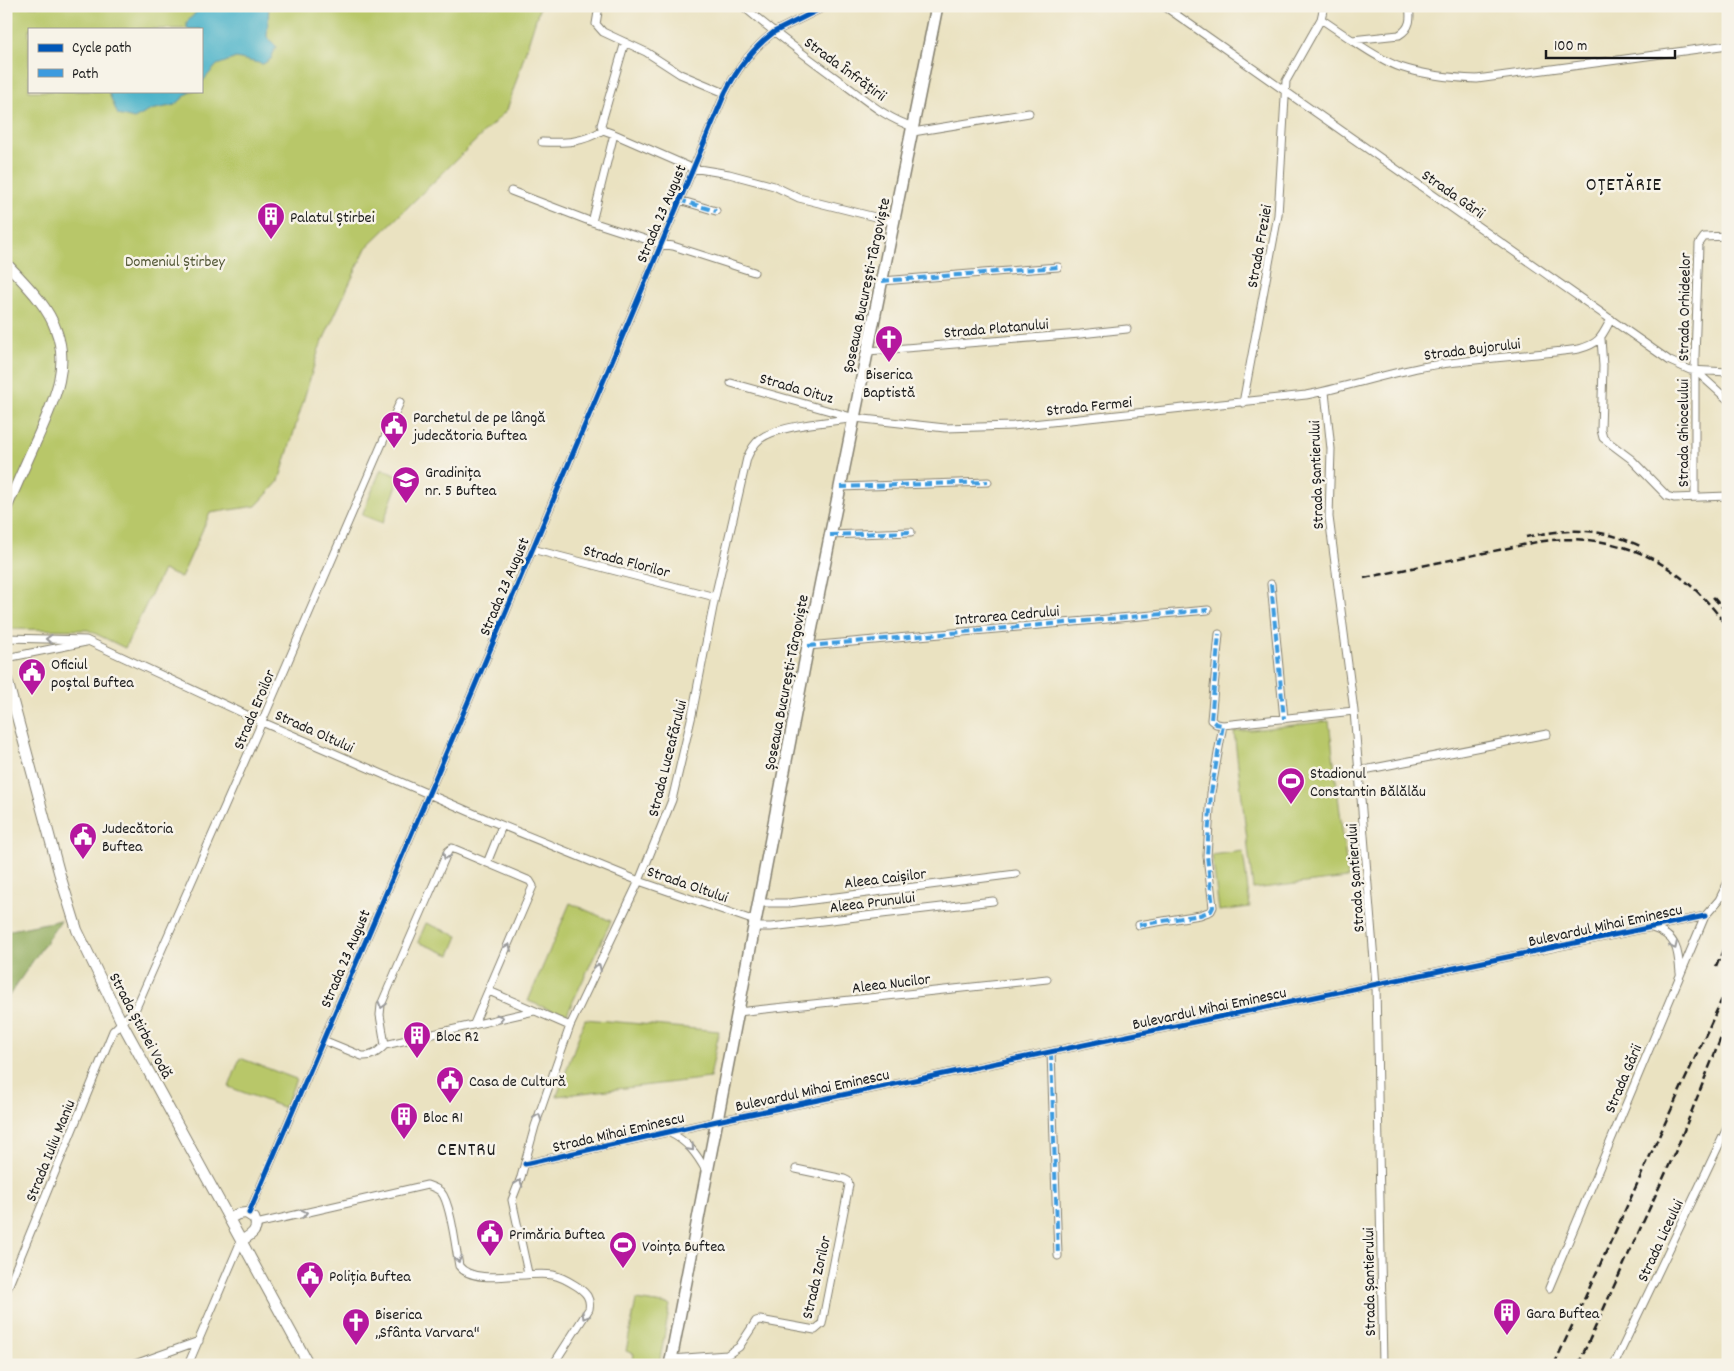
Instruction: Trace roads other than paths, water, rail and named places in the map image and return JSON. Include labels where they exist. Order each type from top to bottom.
[{"type":"main road","name":"Șoseaua București-Târgoviște","points":[[670,1362],[808,646],[938,6]]},
{"type":"street","points":[[599,6],[596,19],[598,28],[646,52],[680,74],[725,93]]},
{"type":"street","name":"Strada Înfrățirii","points":[[743,6],[774,32],[866,101],[914,129]]},
{"type":"street","name":"Strada 23 August","points":[[249,1214],[725,93],[740,67],[774,32],[826,6]]},
{"type":"street","name":"Strada Gării","points":[[1164,6],[1670,361],[1684,368],[1696,371],[1728,400]]},
{"type":"street","name":"Strada Freziei","points":[[1242,403],[1278,215],[1286,81],[1321,19],[1324,6]]},
{"type":"street","points":[[1352,40],[1400,35],[1410,22],[1409,6]]},
{"type":"street","points":[[1321,19],[1383,59],[1399,66],[1439,75],[1477,79],[1728,45]]},
{"type":"street","points":[[603,130],[601,125],[625,42]]},
{"type":"street","points":[[914,129],[1029,113]]},
{"type":"street","points":[[603,130],[692,168],[729,174],[774,186],[799,198],[895,222]]},
{"type":"street","points":[[542,142],[568,143],[590,138],[603,130]]},
{"type":"street","points":[[592,222],[614,134]]},
{"type":"street","points":[[511,191],[592,222],[754,272]]},
{"type":"street","points":[[679,200],[716,211]]},
{"type":"street","name":"Strada Orhideelor","points":[[1696,371],[1698,244],[1704,237],[1728,236]]},
{"type":"street","points":[[6,263],[47,311],[56,330],[61,348],[62,365],[55,396],[6,510]]},
{"type":"street","points":[[882,281],[1058,267]]},
{"type":"street","points":[[1610,319],[1601,339],[1603,366],[1601,430],[1604,438],[1631,459],[1667,496],[1674,498],[1728,496]]},
{"type":"street","name":"Strada Platanului","points":[[868,351],[1127,329]]},
{"type":"street","name":"Strada Bujorului","points":[[1325,392],[1373,378],[1428,366],[1579,349],[1593,345],[1601,339]]},
{"type":"street","points":[[1696,371],[1728,372]]},
{"type":"street","name":"Strada Ghiocelului","points":[[1695,496],[1696,371]]},
{"type":"street","name":"Strada Oituz","points":[[731,383],[855,418]]},
{"type":"street","name":"Strada Fermei","points":[[855,418],[922,426],[976,428],[1242,403],[1325,392]]},
{"type":"street","name":"Strada Șantierului","points":[[1325,392],[1331,449],[1328,517],[1354,711],[1376,985],[1383,1365]]},
{"type":"street","name":"Strada Eroilor","points":[[121,1021],[128,1018],[136,1008],[400,402]]},
{"type":"street","name":"Strada Luceafărului","points":[[525,1164],[535,1126],[570,1026],[639,881],[668,814],[676,788],[692,716],[715,597],[747,458],[760,439],[776,431],[855,418]]},
{"type":"street","points":[[840,487],[988,482]]},
{"type":"street","points":[[830,535],[911,532]]},
{"type":"street","name":"Strada Florilor","points":[[532,549],[715,597]]},
{"type":"street","points":[[1271,584],[1284,719]]},
{"type":"street","name":"Intrarea Cedrului","points":[[808,646],[1208,610]]},
{"type":"street","points":[[1219,634],[1211,720],[1216,724],[1223,725],[1354,711]]},
{"type":"street","name":"Strada Oltului","points":[[6,638],[82,640],[92,642],[262,722],[502,826],[639,881],[754,924]]},
{"type":"street","points":[[6,658],[92,642]]},
{"type":"street","name":"Strada Știrbei Vodă","points":[[6,676],[11,713],[70,908],[88,955],[121,1021],[308,1365]]},
{"type":"street","points":[[1139,925],[1200,915],[1212,911],[1207,856],[1209,820],[1211,793],[1223,725]]},
{"type":"street","points":[[1359,771],[1547,734]]},
{"type":"street","points":[[487,863],[502,826]]},
{"type":"street","points":[[385,1045],[380,1016],[381,1005],[448,851],[452,848],[530,881],[533,886],[474,1024]]},
{"type":"street","name":"Aleea Caișilor","points":[[758,903],[789,903],[1016,874]]},
{"type":"street","name":"Strada Gării","points":[[1549,1288],[1705,916],[1719,900],[1728,882]]},
{"type":"street","name":"Aleea Prunului","points":[[754,924],[771,927],[993,901]]},
{"type":"street","name":"Bulevardul Mihai Eminescu","points":[[717,1121],[1705,916]]},
{"type":"street","points":[[1651,928],[1667,935],[1673,941],[1678,951],[1680,976]]},
{"type":"street","name":"Aleea Nucilor","points":[[738,1012],[1047,979]]},
{"type":"street","points":[[489,991],[570,1026]]},
{"type":"street","points":[[323,1040],[367,1056],[376,1053],[385,1045],[534,1011]]},
{"type":"street","name":"Strada Iuliu Maniu","points":[[6,1292],[113,1031],[121,1021]]},
{"type":"street","points":[[1051,1052],[1058,1256]]},
{"type":"street","name":"Strada Mihai Eminescu","points":[[525,1164],[717,1121]]},
{"type":"street","name":"Strada Liceului","points":[[1614,1365],[1728,1126]]},
{"type":"street","points":[[670,1133],[686,1143],[699,1158],[706,1171]]},
{"type":"street","points":[[525,1164],[512,1200],[528,1273]]},
{"type":"street","name":"Strada Zorilor","points":[[670,1362],[727,1355],[739,1347],[756,1321],[814,1330],[822,1324],[848,1181],[796,1170]]},
{"type":"street","points":[[256,1224],[427,1185],[441,1192],[448,1211],[459,1266],[465,1272],[484,1278],[528,1273],[552,1274],[567,1280],[584,1291],[590,1300],[587,1314],[553,1365]]},
{"type":"street","points":[[188,1365],[241,1242],[255,1231],[256,1224],[254,1218],[249,1214],[242,1213],[229,1219]]},
{"type":"street","points":[[132,1365],[199,1341]]},
{"type":"water","points":[[202,6],[269,6],[267,37],[276,46],[271,59],[263,64],[236,58],[217,65],[202,82],[202,28],[187,28],[187,22]]},
{"type":"water","points":[[108,92],[190,92],[175,105],[151,110],[134,119],[118,115]]},
{"type":"railway","points":[[1526,537],[1570,531],[1597,532],[1640,546]]},
{"type":"railway","points":[[1364,578],[1537,542],[1566,539],[1594,541],[1620,546],[1645,555],[1668,568],[1690,585],[1710,605],[1728,628]]},
{"type":"railway","points":[[1713,597],[1728,614]]},
{"type":"railway","points":[[1716,967],[1728,938]]},
{"type":"railway","points":[[1554,1365],[1728,986]]},
{"type":"railway","points":[[1578,1365],[1677,1148],[1728,1020]]},
{"type":"place","name":"Palatul Știrbei","points":[[271,240]]},
{"type":"place","name":"Biserica Baptistă","points":[[889,363]]},
{"type":"place","name":"Parchetul de pe lângă judecătoria Buftea","points":[[394,449]]},
{"type":"place","name":"Gradinița nr. 5 Buftea","points":[[406,504]]},
{"type":"place","name":"Oficiul poștal Buftea","points":[[32,696]]},
{"type":"place","name":"Stadionul Constantin Bălălău","points":[[1291,805]]},
{"type":"place","name":"Judecătoria Buftea","points":[[83,860]]},
{"type":"place","name":"Bloc R2","points":[[417,1059]]},
{"type":"place","name":"Casa de Cultură","points":[[450,1104]]},
{"type":"place","name":"Bloc R1","points":[[404,1140]]},
{"type":"place","name":"Primăria Buftea","points":[[490,1257]]},
{"type":"place","name":"Voința Buftea","points":[[623,1269]]},
{"type":"place","name":"Poliția Buftea","points":[[310,1299]]},
{"type":"place","name":"Gara Buftea","points":[[1507,1336]]},
{"type":"place","name":"Biserica „Sfânta Varvara\"","points":[[356,1346]]},
{"type":"district","name":"OȚETĂRIE","points":[[1624,183]]},
{"type":"district","name":"CENTRU","points":[[467,1148]]},
{"type":"park label","name":"Domeniul Știrbey","points":[[175,260]]}]
